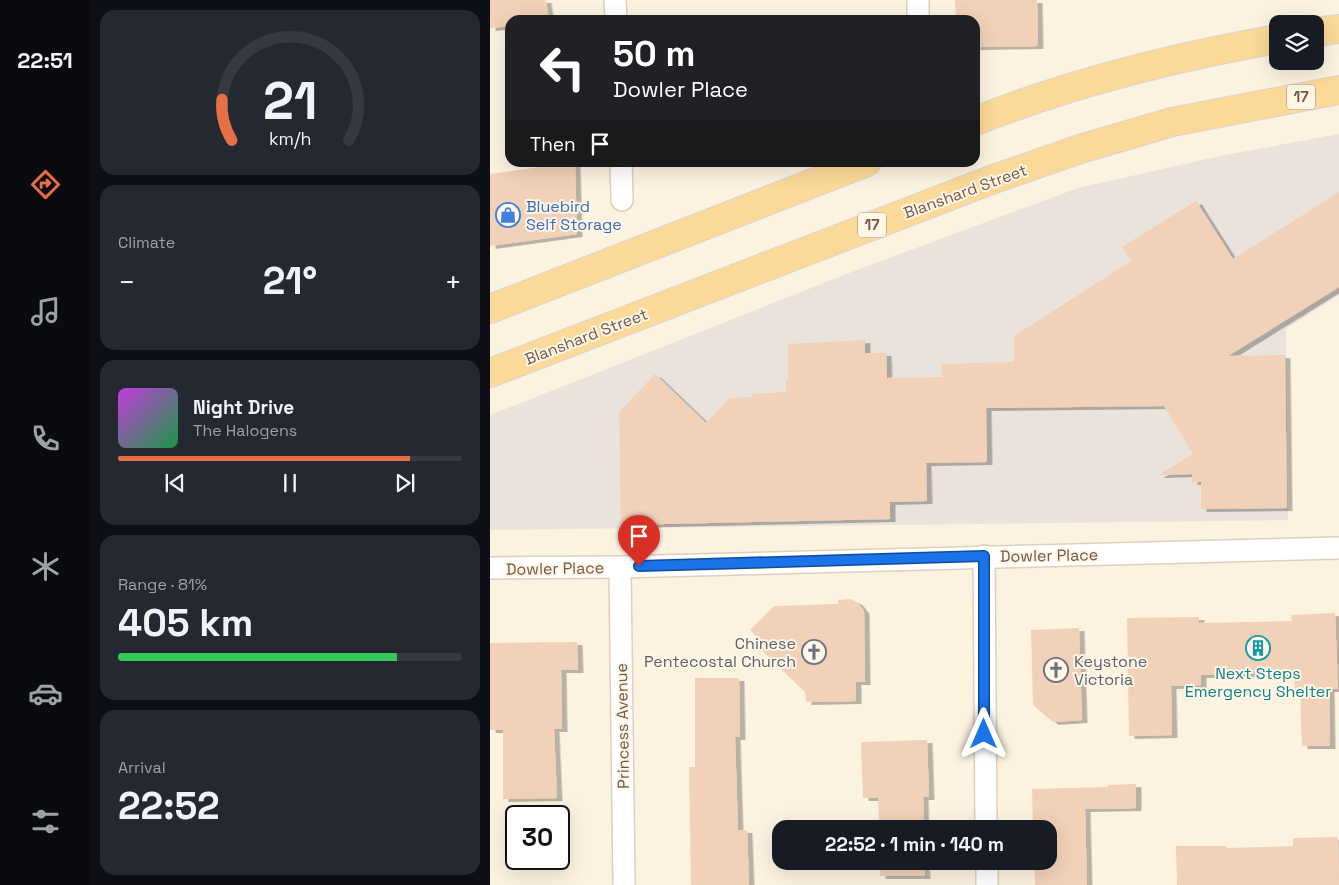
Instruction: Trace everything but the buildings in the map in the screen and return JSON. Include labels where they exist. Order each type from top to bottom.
[{"type":"main road","points":[[1324,31],[1339,29]]},
{"type":"main road","points":[[981,114],[1078,85],[1155,65],[1269,41]]},
{"type":"main road","name":"Blanshard Street","points":[[490,373],[991,180],[1080,150],[1172,122],[1339,90]]},
{"type":"main road","points":[[490,309],[854,167]]},
{"type":"street","points":[[615,0],[616,15]]},
{"type":"street","points":[[918,0],[918,15]]},
{"type":"street","points":[[621,167],[622,200]]},
{"type":"street","name":"Dowler Place","points":[[490,568],[620,567],[1339,548]]},
{"type":"street","points":[[984,556],[986,820]]},
{"type":"street","name":"Princess Avenue","points":[[620,567],[624,885]]},
{"type":"street","points":[[987,870],[987,885]]},
{"type":"shaded area","points":[[1339,134],[1339,295],[1286,329],[1288,520],[490,530],[490,415],[862,268],[1078,188],[1220,156]]},
{"type":"place","name":"Bluebird Self Storage","points":[[508,215]]},
{"type":"place","name":"Next Steps Emergency Shelter","points":[[1258,648]]},
{"type":"place","name":"Chinese Pentecostal Church","points":[[814,652]]},
{"type":"place","name":"Keystone Victoria","points":[[1056,670]]},
{"type":"route","points":[[639,566],[984,556],[984,734]]}]
